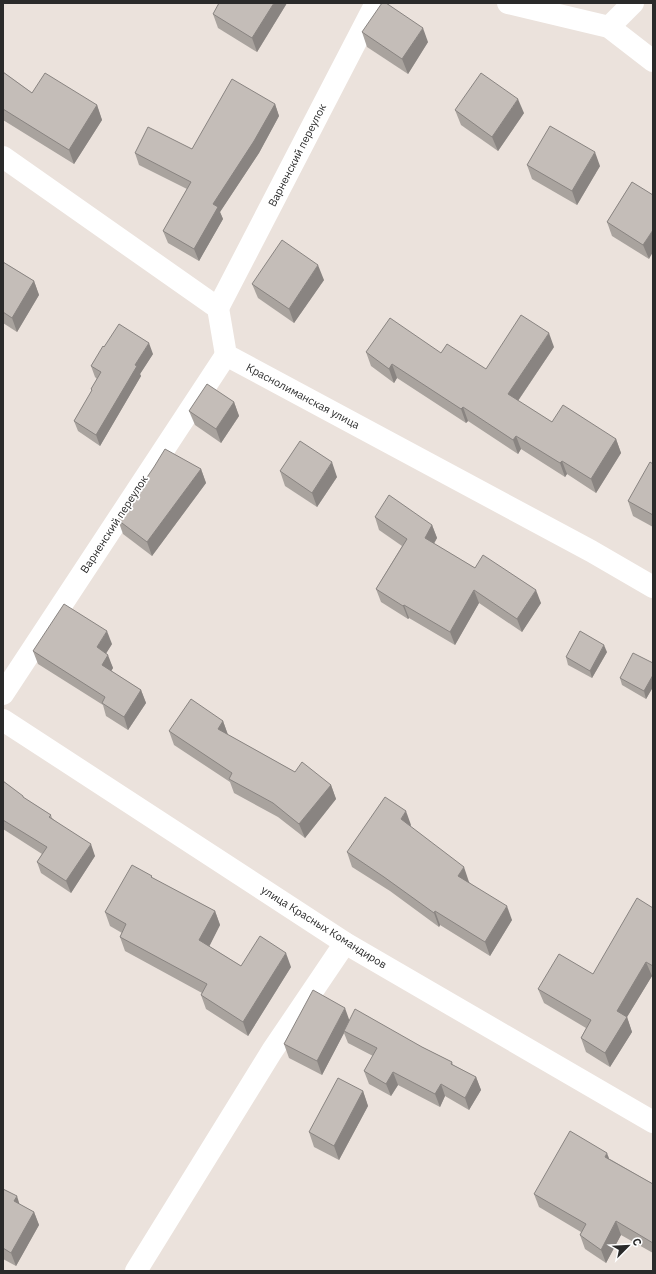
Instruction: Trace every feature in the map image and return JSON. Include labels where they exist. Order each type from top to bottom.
[{"type":"street","name":"Варненский переулок","points":[[218,308],[376,3]]},
{"type":"street","points":[[508,3],[609,28],[653,60]]},
{"type":"street","points":[[609,28],[633,3]]},
{"type":"street","points":[[3,157],[218,308],[226,355]]},
{"type":"street","name":"Варненский переулок","points":[[3,694],[226,355]]},
{"type":"street","name":"Краснолиманская улица","points":[[226,355],[592,551],[653,586]]},
{"type":"street","name":"улица Красных Командиров","points":[[3,720],[345,942],[653,1122]]},
{"type":"street","points":[[136,1271],[272,1051],[345,942]]},
{"type":"building","points":[[219,3],[274,3],[252,38],[213,14]]},
{"type":"building","points":[[382,3],[386,3],[423,28],[402,59],[362,32]]},
{"type":"building","points":[[3,72],[32,93],[45,73],[97,105],[69,150],[3,109]]},
{"type":"building","points":[[481,73],[518,99],[492,137],[455,110]]},
{"type":"building","points":[[232,79],[275,104],[254,141],[213,204],[218,207],[194,249],[163,231],[191,182],[135,153],[148,127],[192,149]]},
{"type":"building","points":[[550,126],[595,152],[572,191],[527,165]]},
{"type":"building","points":[[632,182],[653,195],[653,230],[643,245],[607,222]]},
{"type":"building","points":[[282,240],[318,265],[289,309],[252,284]]},
{"type":"building","points":[[3,262],[34,281],[12,318],[3,312]]},
{"type":"building","points":[[521,315],[549,333],[508,394],[552,422],[563,405],[616,439],[591,479],[562,461],[560,463],[516,436],[513,440],[463,407],[461,409],[392,364],[389,369],[366,352],[390,318],[441,353],[447,344],[486,369]]},
{"type":"building","points":[[119,324],[149,343],[96,435],[74,421],[101,372],[91,366]]},
{"type":"building","points":[[207,384],[234,402],[216,429],[189,411]]},
{"type":"building","points":[[300,441],[332,462],[312,493],[280,471]]},
{"type":"building","points":[[165,449],[201,469],[147,542],[118,520]]},
{"type":"building","points":[[650,462],[653,464],[653,515],[628,501]]},
{"type":"building","points":[[389,495],[432,525],[425,538],[475,568],[483,555],[536,590],[517,619],[474,590],[450,632],[376,589],[407,539],[375,517]]},
{"type":"building","points":[[64,604],[107,631],[97,647],[108,655],[102,665],[141,690],[124,717],[102,703],[105,697],[33,651]]},
{"type":"building","points":[[580,631],[604,645],[590,671],[566,657]]},
{"type":"building","points":[[633,653],[653,663],[653,675],[644,691],[620,678]]},
{"type":"building","points":[[191,699],[223,721],[218,729],[295,772],[302,762],[331,785],[299,824],[273,803],[229,779],[232,773],[169,731]]},
{"type":"building","points":[[3,781],[23,797],[51,815],[49,817],[91,844],[66,881],[37,862],[47,847],[3,820]]},
{"type":"building","points":[[385,797],[406,811],[401,819],[464,867],[458,876],[507,906],[485,942],[435,911],[434,913],[347,852]]},
{"type":"building","points":[[132,865],[152,876],[151,877],[215,911],[199,940],[241,966],[260,936],[286,953],[243,1022],[201,995],[207,984],[120,937],[126,924],[105,912]]},
{"type":"building","points":[[637,898],[653,908],[653,966],[646,962],[617,1011],[627,1017],[605,1053],[581,1038],[591,1020],[538,989],[559,954],[593,974]]},
{"type":"building","points":[[313,990],[345,1008],[317,1061],[284,1044]]},
{"type":"building","points":[[355,1009],[422,1047],[452,1062],[451,1064],[476,1077],[465,1098],[441,1084],[435,1094],[393,1072],[386,1084],[364,1071],[377,1048],[344,1031]]},
{"type":"building","points":[[338,1078],[363,1091],[334,1146],[309,1132]]},
{"type":"building","points":[[570,1131],[607,1153],[605,1157],[653,1184],[653,1243],[616,1221],[601,1250],[580,1235],[586,1224],[534,1194]]},
{"type":"building","points":[[3,1189],[17,1196],[14,1201],[34,1212],[11,1253],[3,1248]]}]
